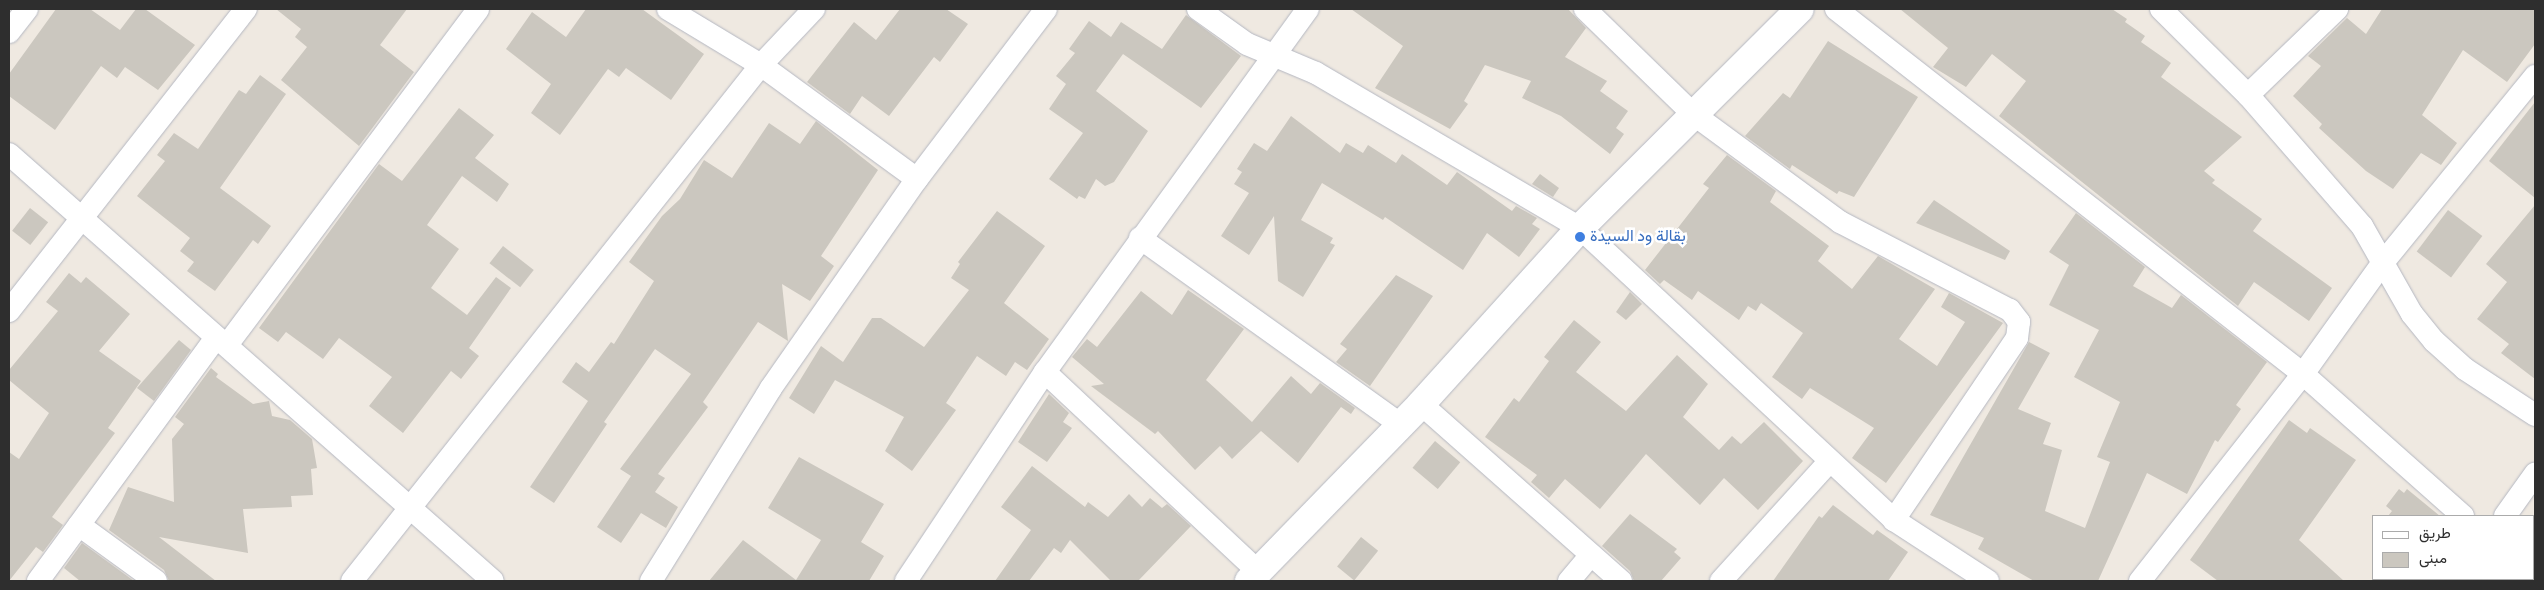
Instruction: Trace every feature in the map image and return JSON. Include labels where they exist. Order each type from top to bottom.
[{"type":"street","points":[[9,32],[27,9]]},
{"type":"street","points":[[9,311],[246,9]]},
{"type":"street","points":[[38,581],[79,525],[478,9]]},
{"type":"street","points":[[669,9],[761,65],[917,179]]},
{"type":"street","points":[[352,581],[761,65],[814,9]]},
{"type":"street","points":[[651,581],[771,388],[917,179],[1046,9]]},
{"type":"street","points":[[1198,9],[1247,44],[1273,53],[1316,73],[1580,228],[1894,520],[1988,581]]},
{"type":"street","points":[[906,581],[1045,372],[1273,53],[1308,9]]},
{"type":"street","points":[[1585,9],[1692,114],[1840,222],[2010,310],[2019,322],[2017,338],[1894,520]]},
{"type":"street","points":[[1045,372],[1254,576],[1422,404],[1580,228],[1692,114],[1800,9]]},
{"type":"street","points":[[1836,9],[2303,374],[2462,515]]},
{"type":"street","points":[[2162,9],[2248,95],[2362,226],[2381,265],[2434,341],[2465,369],[2535,415]]},
{"type":"street","points":[[2248,95],[2337,9]]},
{"type":"street","points":[[2140,581],[2303,374],[2381,265],[2535,76]]},
{"type":"street","points":[[9,154],[493,581]]},
{"type":"street","points":[[1140,238],[1401,425]]},
{"type":"street","points":[[1422,404],[1620,581]]},
{"type":"street","points":[[1721,581],[1830,461]]},
{"type":"street","points":[[2506,515],[2535,474]]},
{"type":"street","points":[[79,525],[156,581]]},
{"type":"street","points":[[1569,581],[1591,556]]},
{"type":"building","points":[[56,9],[90,9],[120,30],[136,9],[145,9],[195,45],[158,90],[125,67],[117,78],[101,66],[55,130],[9,96],[9,74]]},
{"type":"building","points":[[276,9],[407,9],[380,45],[414,72],[359,146],[281,80],[307,47],[295,37],[301,29]]},
{"type":"building","points":[[586,9],[642,9],[704,54],[671,100],[626,68],[619,77],[608,69],[560,135],[531,113],[551,84],[506,49],[532,12],[566,37]]},
{"type":"building","points":[[900,9],[946,9],[968,24],[940,62],[934,57],[889,116],[862,96],[850,114],[807,82],[854,22],[876,40]]},
{"type":"building","points":[[1351,9],[1568,9],[1586,28],[1565,57],[1607,81],[1600,91],[1628,111],[1616,128],[1624,134],[1610,154],[1561,116],[1522,98],[1531,81],[1485,65],[1464,101],[1468,104],[1450,129],[1375,88],[1403,46]]},
{"type":"building","points":[[1900,9],[2112,9],[2127,19],[2125,22],[2145,36],[2141,42],[2171,63],[2161,77],[2242,137],[2204,171],[2215,180],[2212,183],[2262,219],[2253,231],[2332,288],[2309,321],[2254,282],[2238,306],[1999,116],[2026,81],[1992,54],[1966,87],[1933,67],[1948,48]]},
{"type":"building","points":[[2382,9],[2535,9],[2535,44],[2507,82],[2463,50],[2422,115],[2457,143],[2441,165],[2421,153],[2393,189],[2366,171],[2319,128],[2322,124],[2293,96],[2321,66],[2308,56],[2347,18],[2366,34]]},
{"type":"building","points":[[1186,15],[1241,56],[1201,108],[1123,54],[1096,91],[1148,131],[1114,182],[1105,186],[1096,179],[1085,199],[1079,196],[1077,199],[1049,179],[1083,133],[1049,109],[1066,84],[1056,76],[1075,53],[1069,49],[1089,21],[1111,37],[1121,22],[1162,49]]},
{"type":"building","points":[[1828,41],[1918,97],[1854,197],[1839,191],[1837,194],[1792,165],[1790,169],[1745,136],[1783,93],[1790,98]]},
{"type":"building","points":[[260,75],[286,94],[220,188],[271,226],[258,244],[253,240],[215,291],[187,271],[194,262],[180,251],[190,238],[137,196],[165,161],[157,155],[174,133],[198,149],[239,90],[246,94]]},
{"type":"building","points":[[2535,102],[2535,198],[2489,161]]},
{"type":"building","points":[[459,108],[494,135],[475,158],[509,184],[497,202],[462,176],[427,225],[459,249],[431,288],[467,315],[496,277],[511,288],[469,348],[479,356],[461,379],[451,371],[403,433],[369,406],[392,377],[339,338],[323,359],[286,332],[278,342],[259,328],[379,164],[402,181]]},
{"type":"building","points":[[1291,116],[1340,153],[1346,143],[1363,153],[1368,145],[1396,163],[1402,154],[1447,185],[1457,172],[1512,211],[1516,206],[1537,218],[1532,224],[1540,229],[1519,257],[1487,233],[1463,270],[1385,217],[1383,220],[1322,183],[1301,220],[1333,238],[1330,243],[1335,245],[1303,297],[1278,281],[1274,216],[1249,255],[1221,236],[1249,193],[1234,184],[1242,172],[1237,169],[1254,143],[1267,151]]},
{"type":"building","points":[[816,121],[878,170],[821,256],[834,266],[810,301],[782,284],[788,341],[758,322],[703,402],[708,407],[658,474],[665,478],[655,492],[678,507],[666,528],[641,513],[621,543],[597,527],[631,476],[620,469],[691,374],[655,349],[604,422],[607,424],[554,503],[530,487],[588,401],[562,382],[576,362],[589,372],[611,342],[614,344],[654,281],[629,262],[662,216],[680,199],[704,160],[732,178],[769,123],[800,144]]},
{"type":"building","points":[[1727,155],[1776,191],[1770,202],[1829,246],[1818,261],[1852,289],[1878,256],[1935,289],[1899,339],[1937,366],[1965,322],[1941,307],[1949,293],[2003,323],[1886,483],[1852,458],[1874,428],[1810,388],[1802,399],[1772,377],[1803,333],[1761,303],[1756,311],[1748,306],[1739,320],[1698,291],[1692,300],[1664,280],[1660,284],[1645,270],[1709,188],[1703,184]]},
{"type":"building","points":[[1540,174],[1559,188],[1553,197],[1532,184]]},
{"type":"building","points":[[1934,200],[2010,251],[2005,260],[1916,223]]},
{"type":"building","points":[[2535,205],[2535,379],[2501,353],[2509,344],[2477,319],[2507,282],[2486,264]]},
{"type":"building","points":[[30,208],[48,222],[30,245],[12,231]]},
{"type":"building","points":[[2448,210],[2482,236],[2451,277],[2417,252]]},
{"type":"building","points":[[997,211],[1045,246],[1004,303],[1049,339],[1027,370],[1015,362],[1006,376],[977,356],[946,403],[956,410],[912,471],[885,451],[904,417],[835,380],[814,414],[789,398],[821,346],[843,362],[872,318],[881,318],[924,347],[969,290],[951,278],[960,264],[958,262]]},
{"type":"building","points":[[2076,213],[2145,267],[2133,286],[2172,308],[2181,295],[2267,362],[2236,405],[2241,409],[2218,442],[2215,440],[2187,494],[2147,473],[2098,581],[2034,581],[1978,549],[1984,538],[1930,515],[2029,342],[2050,353],[2018,409],[2051,423],[2043,444],[2062,450],[2045,511],[2085,528],[2110,462],[2097,457],[2120,402],[2074,377],[2099,330],[2049,305],[2069,265],[2049,252]]},
{"type":"building","points":[[503,246],[534,270],[520,287],[489,263]]},
{"type":"building","points":[[69,273],[81,283],[86,277],[130,314],[99,351],[141,381],[108,428],[115,433],[52,517],[63,525],[43,552],[36,547],[9,581],[9,452],[19,459],[49,413],[9,380],[9,370],[58,311],[46,302]]},
{"type":"building","points":[[1396,275],[1433,296],[1370,386],[1336,362],[1347,349],[1340,344]]},
{"type":"building","points":[[1188,290],[1244,329],[1206,380],[1252,422],[1291,376],[1311,394],[1320,383],[1355,408],[1351,414],[1341,407],[1298,463],[1261,431],[1232,459],[1220,446],[1195,470],[1158,431],[1155,434],[1091,386],[1104,384],[1072,357],[1087,339],[1097,347],[1141,291],[1172,315]]},
{"type":"building","points":[[1630,292],[1642,304],[1626,320],[1616,312]]},
{"type":"building","points":[[1574,320],[1601,342],[1576,372],[1626,411],[1677,355],[1708,384],[1683,417],[1719,450],[1732,436],[1741,444],[1764,422],[1803,461],[1758,510],[1724,478],[1700,505],[1646,454],[1600,509],[1565,479],[1549,498],[1531,482],[1537,475],[1485,437],[1514,398],[1519,402],[1549,361],[1544,357]]},
{"type":"building","points":[[179,340],[191,350],[154,401],[137,388]]},
{"type":"building","points":[[211,368],[218,374],[216,377],[253,404],[269,401],[272,416],[290,420],[312,439],[317,468],[311,469],[313,495],[291,496],[292,507],[243,509],[248,553],[159,537],[216,581],[169,581],[164,570],[109,530],[128,487],[174,502],[172,439],[184,424],[175,417]]},
{"type":"building","points":[[1049,394],[1069,413],[1063,422],[1072,428],[1047,462],[1018,442]]},
{"type":"building","points":[[2289,420],[2307,433],[2310,428],[2356,460],[2299,540],[2344,581],[2218,581],[2190,560]]},
{"type":"building","points":[[1435,441],[1460,462],[1438,489],[1413,468]]},
{"type":"building","points":[[799,457],[884,504],[861,542],[884,556],[869,581],[709,581],[743,540],[796,580],[821,540],[768,508]]},
{"type":"building","points":[[1032,466],[1085,507],[1088,502],[1108,517],[1129,494],[1142,507],[1150,498],[1162,508],[1167,504],[1191,526],[1138,581],[1111,581],[1070,540],[1061,553],[1054,548],[1029,581],[995,581],[1031,530],[1001,507]]},
{"type":"building","points":[[2399,489],[2404,493],[2407,489],[2439,515],[2389,515],[2392,511],[2386,506]]},
{"type":"building","points":[[1833,505],[1873,535],[1877,530],[1908,552],[1888,581],[1773,581],[1819,516],[1822,518]]},
{"type":"building","points":[[1630,514],[1677,549],[1674,552],[1681,558],[1661,581],[1634,581],[1630,571],[1602,546]]},
{"type":"building","points":[[1361,537],[1378,551],[1354,580],[1337,567]]},
{"type":"building","points":[[82,543],[134,581],[80,581],[64,568]]},
{"type":"place","name":"بقالة ود السيدة","points":[[1580,237]]}]
